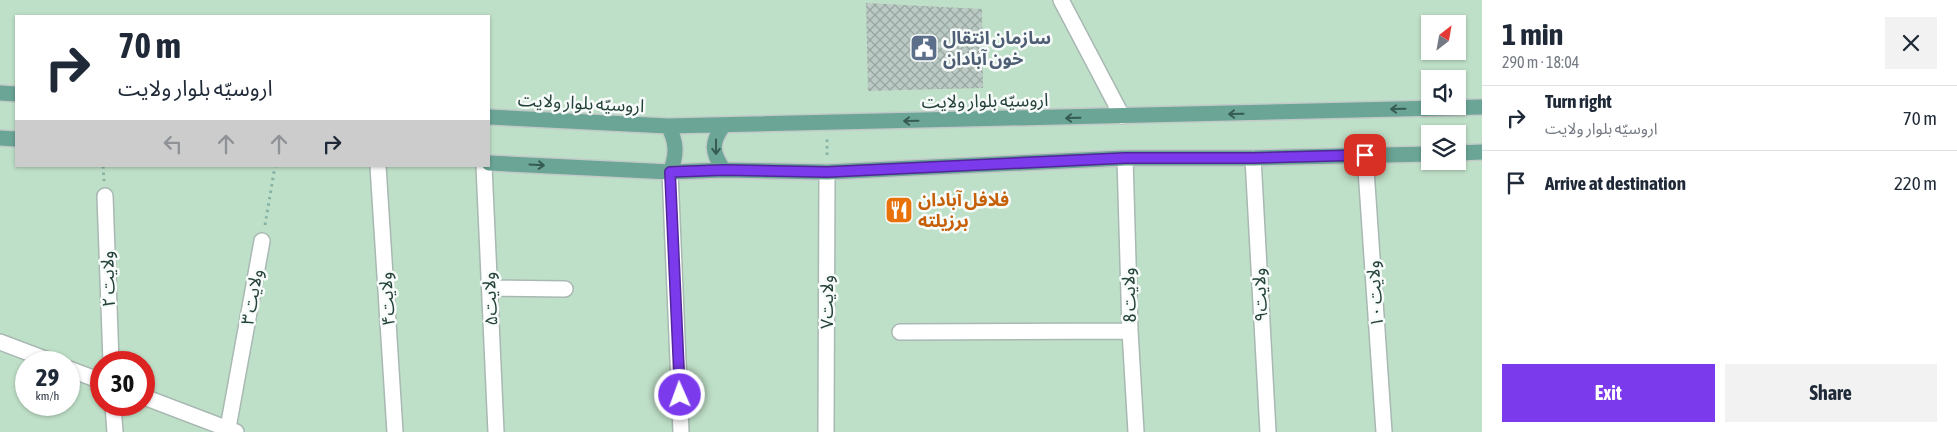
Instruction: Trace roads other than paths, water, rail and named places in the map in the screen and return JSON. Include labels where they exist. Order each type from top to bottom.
[{"type":"main road","points":[[0,93],[15,94]]},
{"type":"main road","name":"اروسیّه بلوار ولایت","points":[[490,118],[668,126],[1482,107]]},
{"type":"main road","points":[[724,125],[717,135],[714,147],[717,160],[724,170]]},
{"type":"main road","points":[[668,126],[674,137],[676,149],[675,161],[670,172]]},
{"type":"main road","points":[[0,138],[15,139]]},
{"type":"main road","points":[[1466,153],[1482,152]]},
{"type":"main road","points":[[490,163],[670,172],[724,170],[827,172],[1125,158],[1253,158],[1421,154]]},
{"type":"street","points":[[1061,0],[1122,116]]},
{"type":"street","name":"ولایت ۱۰","points":[[1365,155],[1384,432]]},
{"type":"street","name":"ولایت 8","points":[[1125,158],[1130,331],[1136,432]]},
{"type":"street","name":"ولایت۹","points":[[1253,158],[1268,432]]},
{"type":"street","name":"ولایت۴","points":[[378,167],[396,432]]},
{"type":"street","name":"ولایت۵","points":[[484,167],[496,432]]},
{"type":"street","points":[[670,172],[681,432]]},
{"type":"street","name":"ولایت۷","points":[[826,432],[827,172]]},
{"type":"street","name":"ولایت ۲","points":[[105,196],[111,351]]},
{"type":"street","name":"ولایت ۳","points":[[232,430],[262,241]]},
{"type":"street","points":[[490,288],[565,289]]},
{"type":"street","points":[[900,332],[1130,331]]},
{"type":"street","points":[[0,342],[24,351]]},
{"type":"street","points":[[155,401],[232,430]]},
{"type":"street","points":[[114,416],[115,432]]},
{"type":"place","name":"سازمان انتقال خون آبادان","points":[[924,48]]},
{"type":"place","name":"فلافل آبادان برزیلته","points":[[899,210]]}]
